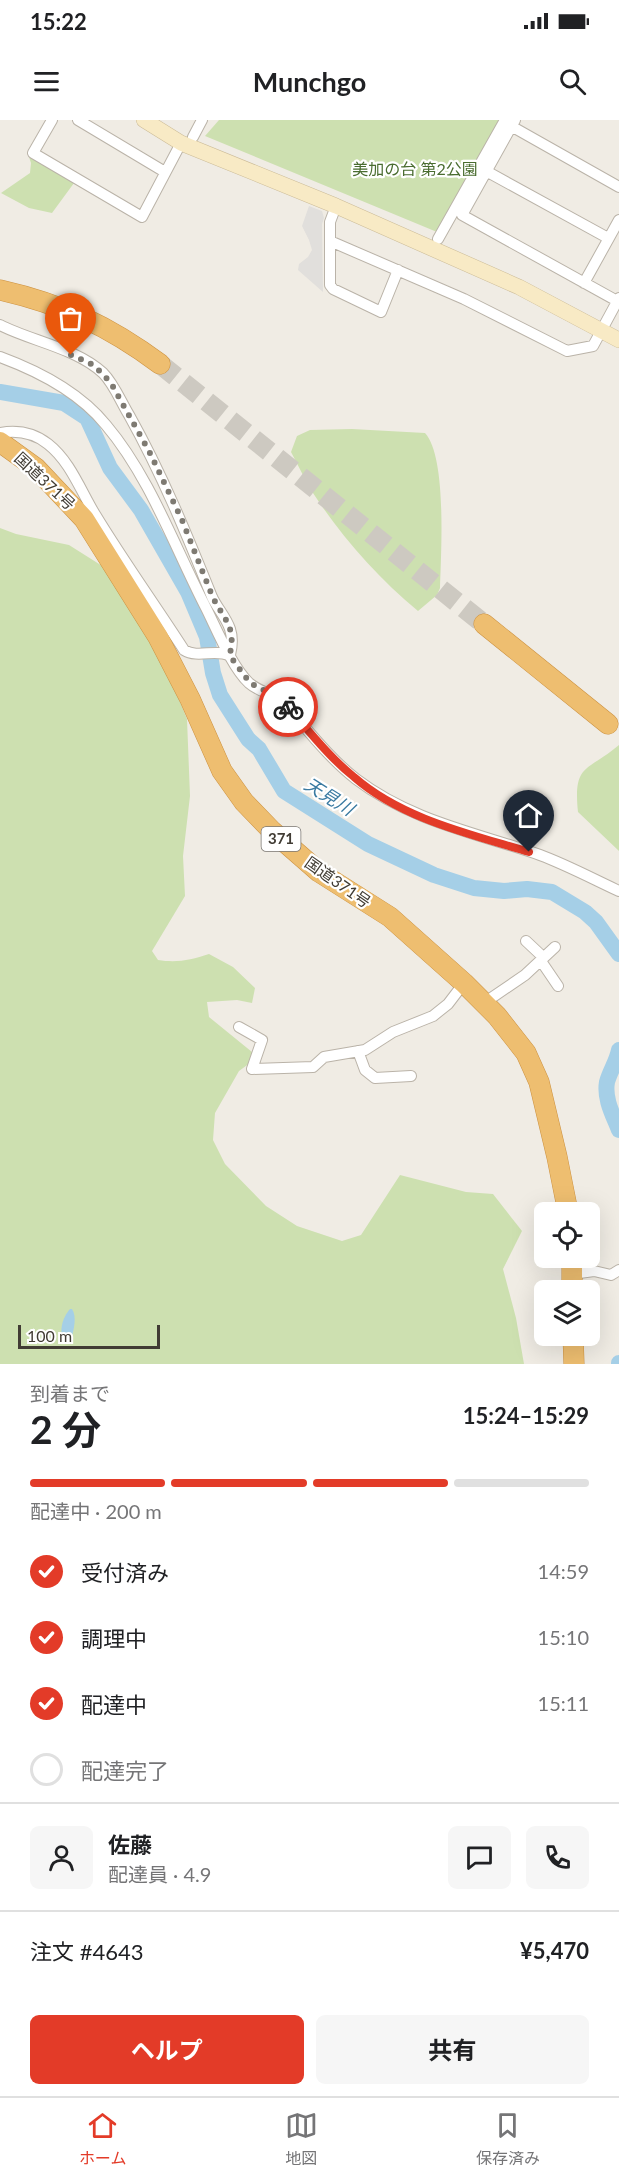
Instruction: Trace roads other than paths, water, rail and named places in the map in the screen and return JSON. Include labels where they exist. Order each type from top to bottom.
[{"type":"highway","points":[[0,290],[24,296],[100,324],[160,364]]},
{"type":"highway","name":"国道371号","points":[[0,442],[36,468],[84,519],[158,637],[222,771],[244,802],[272,831],[319,872],[390,917],[464,983],[526,1053],[539,1083],[566,1202]]},
{"type":"highway","points":[[484,624],[608,724]]},
{"type":"highway","points":[[573,1346],[574,1364]]},
{"type":"street","points":[[52,120],[33,153],[142,217],[165,172],[202,120]]},
{"type":"street","points":[[78,120],[165,172]]},
{"type":"street","points":[[144,120],[519,287],[619,340]]},
{"type":"street","points":[[330,241],[489,310],[567,351],[593,346],[618,301],[462,215],[510,122]]},
{"type":"street","points":[[510,122],[619,187]]},
{"type":"street","points":[[438,239],[510,122]]},
{"type":"street","points":[[486,171],[608,238]]},
{"type":"street","points":[[336,206],[330,222],[330,285],[333,289],[381,312],[398,270]]},
{"type":"street","points":[[584,283],[619,220]]},
{"type":"street","points":[[0,325],[90,363],[112,385],[149,451],[182,520],[213,598],[229,625],[232,637],[226,654]]},
{"type":"street","points":[[0,357],[47,378],[91,409],[106,424],[142,478],[226,654],[250,683],[277,697],[355,779],[409,812],[541,856],[619,891]]},
{"type":"street","points":[[0,433],[22,432],[31,435],[46,442],[58,453],[140,586],[184,650],[196,654],[226,654]]},
{"type":"street","points":[[526,942],[542,959],[558,986]]},
{"type":"street","points":[[484,1003],[555,947]]},
{"type":"street","points":[[239,1028],[262,1040],[252,1069],[313,1067],[324,1057],[365,1050],[393,1032],[433,1016],[448,1004],[464,983]]},
{"type":"street","points":[[335,1043],[353,1052],[365,1070],[375,1078],[411,1076]]},
{"type":"street","points":[[572,1274],[594,1271],[611,1275],[619,1270]]},
{"type":"water","points":[[70,1309],[74,1315],[74,1327],[71,1339],[65,1343],[62,1326]]},
{"type":"waterway","name":"天見川","points":[[0,392],[64,403],[87,418],[110,468],[141,510],[188,592],[207,637],[213,673],[220,695],[248,739],[259,749],[284,791],[368,844],[434,875],[474,888],[552,892],[585,912],[596,922],[619,954]]},
{"type":"waterway","name":"天見川","points":[[619,1050],[606,1088],[619,1130]]},
{"type":"tunnel","points":[[160,364],[484,624]]},
{"type":"park label","name":"美加の台 第2公園","points":[[415,169]]}]
